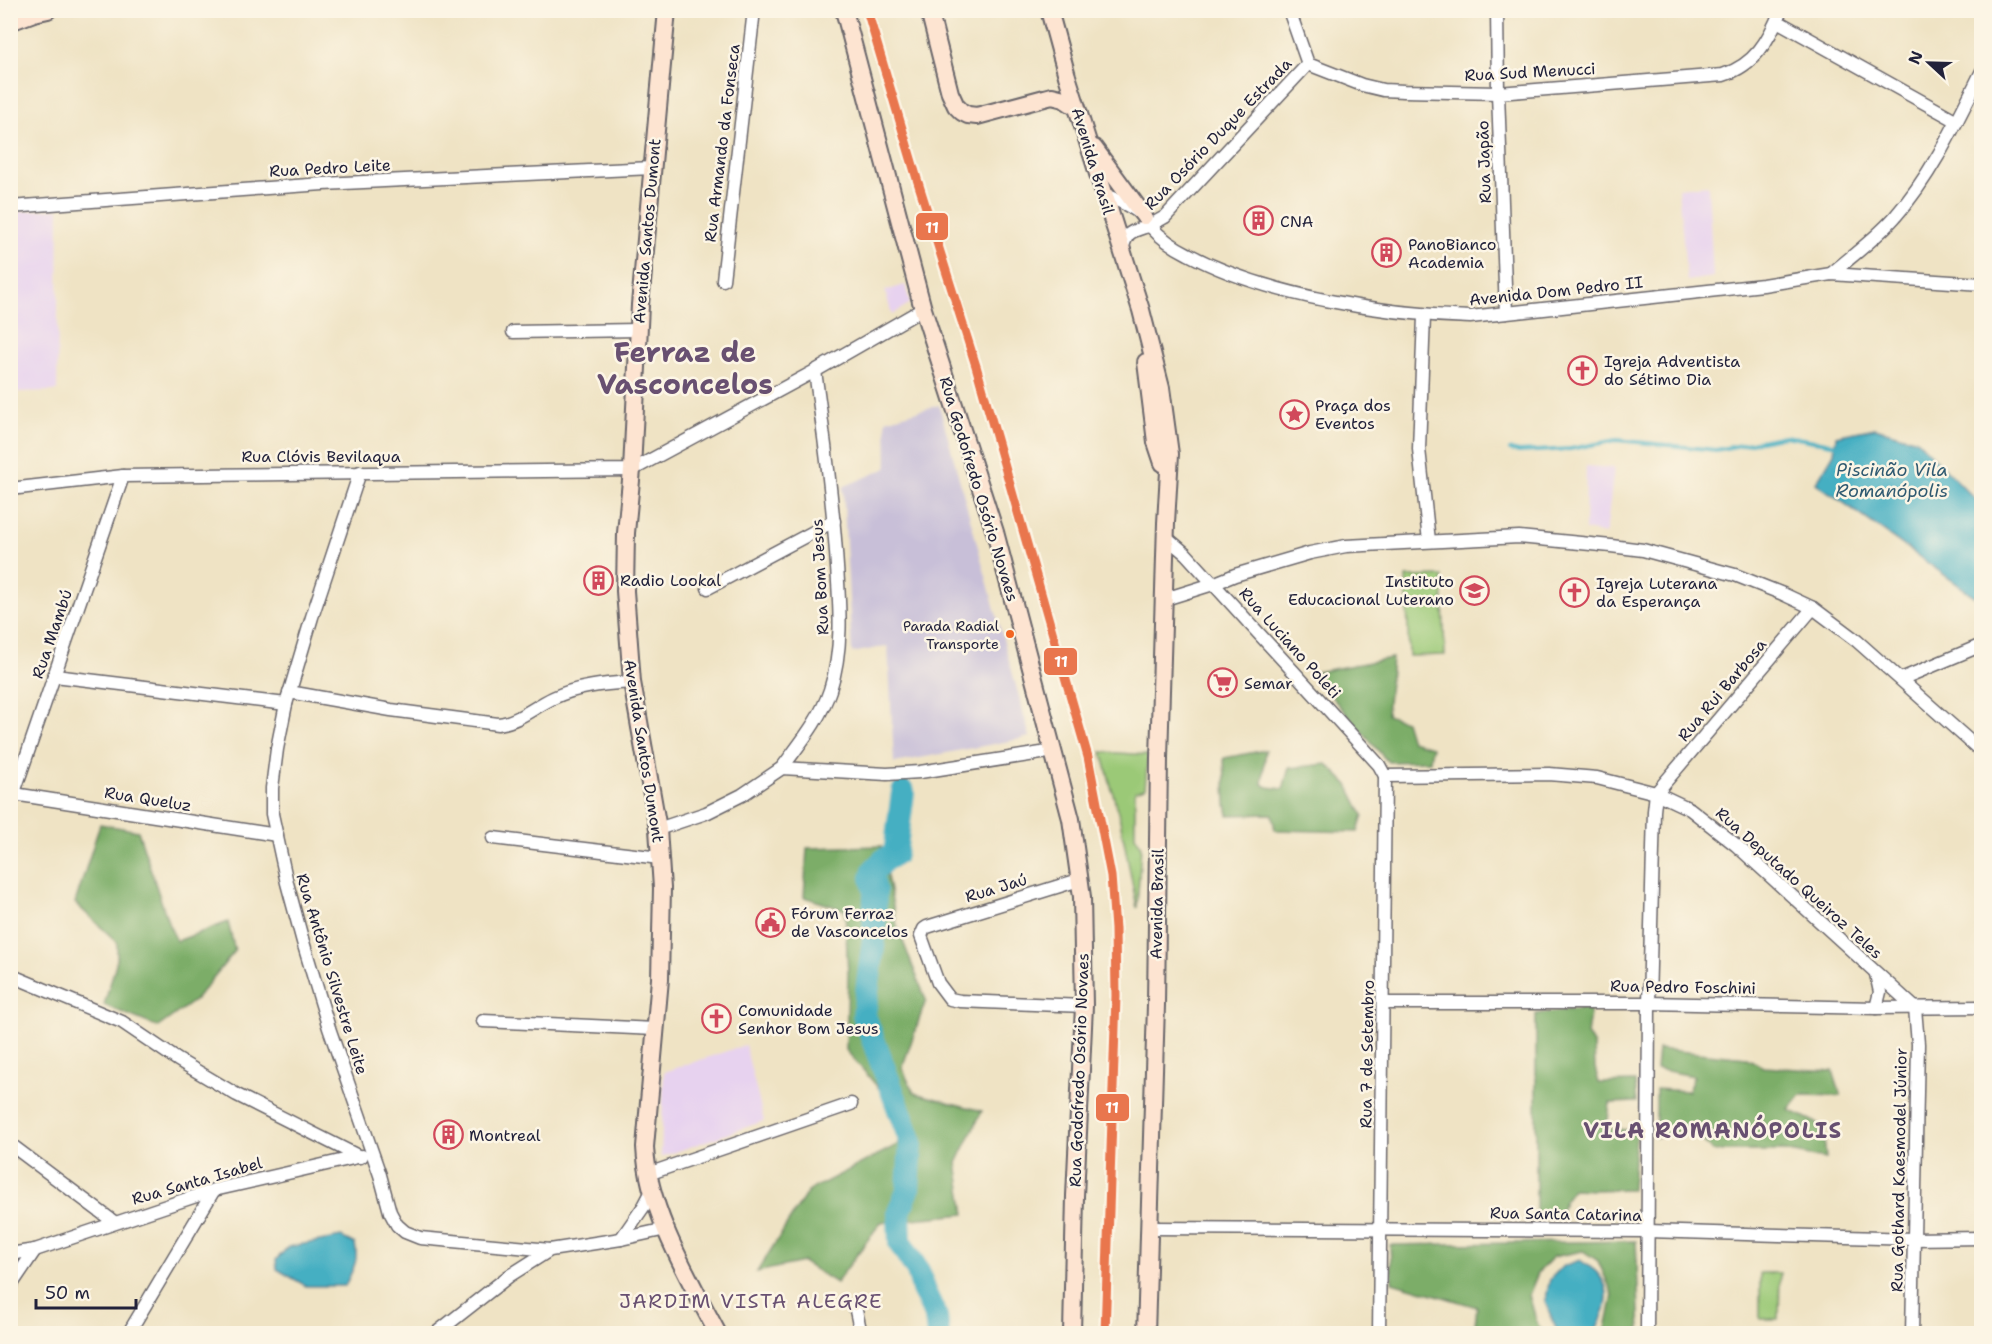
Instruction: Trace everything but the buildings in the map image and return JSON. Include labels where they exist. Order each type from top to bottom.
[{"type":"main road","points":[[10,22],[48,10]]},
{"type":"main road","name":"Avenida Santos Dumont","points":[[667,10],[638,330],[632,470],[626,533],[625,591],[632,682],[658,829],[662,900],[660,979],[645,1147],[650,1182],[666,1229],[718,1334]]},
{"type":"main road","name":"Rua Godofredo Osório Novaes","points":[[844,10],[923,309],[994,532],[1071,819],[1082,897],[1084,1006],[1072,1334]]},
{"type":"main road","points":[[928,10],[950,93],[962,112],[977,116],[1052,96],[1064,99],[1077,107]]},
{"type":"main road","name":"Avenida Brasil","points":[[1049,10],[1103,194],[1142,310],[1146,370],[1156,442],[1167,474],[1159,758],[1156,1005],[1146,1334]]},
{"type":"main road","points":[[1052,96],[1067,76]]},
{"type":"main road","points":[[1087,137],[1147,221]]},
{"type":"street","name":"Rua Armando da Fonseca","points":[[723,280],[754,10]]},
{"type":"street","points":[[1289,10],[1308,64]]},
{"type":"street","name":"Rua Japão","points":[[1497,10],[1506,312]]},
{"type":"street","points":[[1779,16],[1957,121]]},
{"type":"street","name":"Rua Sud Menucci","points":[[1308,64],[1345,80],[1383,90],[1498,93],[1723,75],[1745,66],[1756,55],[1779,16]]},
{"type":"street","name":"Rua Osório Duque Estrada","points":[[1147,221],[1165,217],[1308,64]]},
{"type":"street","points":[[1831,274],[1893,219],[1922,183],[1941,152],[1982,71]]},
{"type":"street","name":"Rua Pedro Leite","points":[[10,207],[323,184],[652,168]]},
{"type":"street","name":"Avenida Dom Pedro II","points":[[1103,194],[1147,221],[1167,241],[1207,264],[1266,285],[1307,296],[1424,316],[1470,317],[1763,285],[1831,274],[1982,284]]},
{"type":"street","points":[[1122,250],[1127,234],[1147,221]]},
{"type":"street","points":[[632,470],[815,371],[923,309]]},
{"type":"street","points":[[1424,316],[1419,449],[1429,541]]},
{"type":"street","points":[[513,332],[638,330]]},
{"type":"street","name":"Rua Bom Jesus","points":[[658,829],[706,813],[742,795],[782,768],[815,724],[830,691],[840,652],[839,600],[834,521],[815,371]]},
{"type":"street","name":"Rua Clóvis Bevilaqua","points":[[10,489],[123,476],[632,470]]},
{"type":"street","name":"Rua Antônio Silvestre Leite","points":[[360,472],[312,617],[288,698],[277,749],[272,788],[272,814],[300,932],[366,1155],[397,1225],[405,1232],[420,1238],[550,1250]]},
{"type":"street","name":"Rua Mambú","points":[[12,799],[123,476]]},
{"type":"street","points":[[708,588],[834,521]]},
{"type":"street","name":"Rua Luciano Poleti","points":[[1166,537],[1186,554],[1379,765],[1385,776]]},
{"type":"street","points":[[1165,599],[1310,553],[1347,546],[1519,537],[1643,550],[1735,576],[1813,608],[1857,641],[1982,752]]},
{"type":"street","name":"Rua Rui Barbosa","points":[[1656,793],[1813,608]]},
{"type":"street","points":[[1901,679],[1982,645]]},
{"type":"street","points":[[55,676],[288,698],[498,724],[513,720],[554,697],[580,688],[632,682]]},
{"type":"street","points":[[782,768],[887,774],[920,772],[1054,751]]},
{"type":"street","name":"Rua Deputado Queiroz Teles","points":[[1385,776],[1549,774],[1598,778],[1656,793],[1690,809],[1736,845],[1915,1008]]},
{"type":"street","name":"Rua 7 de Setembro","points":[[1380,1334],[1385,776]]},
{"type":"street","points":[[1647,1334],[1649,1003],[1656,793]]},
{"type":"street","name":"Rua Queluz","points":[[12,799],[277,835]]},
{"type":"street","points":[[492,838],[660,858]]},
{"type":"street","name":"Rua Jaú","points":[[1079,880],[924,929],[921,936],[938,983],[950,999],[1084,1006]]},
{"type":"street","name":"Rua Deputado Queiroz Teles","points":[[1875,973],[1880,986],[1876,1008]]},
{"type":"street","points":[[10,975],[122,1022],[178,1060],[237,1095],[366,1155]]},
{"type":"street","name":"Rua Pedro Foschini","points":[[1384,1003],[1982,1007]]},
{"type":"street","name":"Rua Gothard Kaesmodel Júnior","points":[[1912,1334],[1918,1044],[1915,1008]]},
{"type":"street","points":[[483,1021],[655,1029]]},
{"type":"street","points":[[621,1239],[644,1206],[650,1182],[851,1104]]},
{"type":"street","points":[[10,1144],[114,1222]]},
{"type":"street","name":"Rua Santa Isabel","points":[[10,1254],[35,1250],[214,1190],[366,1155]]},
{"type":"street","points":[[128,1334],[214,1190]]},
{"type":"street","name":"Rua Santa Catarina","points":[[1150,1228],[1648,1231],[1913,1239],[1982,1238]]},
{"type":"street","points":[[435,1334],[509,1276],[550,1250],[621,1239],[666,1229]]},
{"type":"street","points":[[10,1287],[35,1250]]},
{"type":"street","points":[[855,1306],[861,1334]]},
{"type":"shaded area","points":[[1708,185],[1713,277],[1687,281],[1678,188]]},
{"type":"shaded area","points":[[59,209],[57,391],[11,392],[11,212]]},
{"type":"shaded area","points":[[905,285],[910,303],[892,315],[885,291]]},
{"type":"shaded area","points":[[939,405],[1030,737],[894,763],[888,646],[852,653],[843,487],[887,468],[886,420]]},
{"type":"shaded area","points":[[1586,466],[1614,468],[1606,534],[1585,530]]},
{"type":"shaded area","points":[[745,1045],[764,1121],[661,1157],[664,1072]]},
{"type":"green space","points":[[1442,576],[1445,655],[1409,656],[1406,577]]},
{"type":"green space","points":[[1392,658],[1387,715],[1405,721],[1411,741],[1432,747],[1430,761],[1388,762],[1311,673]]},
{"type":"green space","points":[[1266,750],[1262,784],[1268,787],[1283,789],[1289,768],[1327,764],[1348,785],[1363,815],[1358,832],[1275,830],[1272,814],[1228,815],[1224,758]]},
{"type":"green space","points":[[1102,752],[1148,755],[1145,788],[1135,791],[1135,836],[1141,846],[1137,908],[1120,820]]},
{"type":"green space","points":[[100,824],[138,831],[169,925],[177,941],[228,922],[235,951],[195,1000],[158,1027],[104,1005],[117,960],[117,942],[75,903]]},
{"type":"green space","points":[[881,846],[897,926],[926,1000],[902,1068],[914,1093],[982,1111],[957,1163],[965,1214],[881,1222],[836,1283],[803,1262],[757,1272],[808,1191],[901,1143],[882,1092],[846,1050],[848,974],[845,910],[804,897],[807,848]]},
{"type":"green space","points":[[1591,1007],[1587,1034],[1594,1046],[1595,1068],[1599,1083],[1635,1082],[1637,1102],[1610,1103],[1607,1128],[1636,1131],[1632,1189],[1573,1189],[1564,1201],[1558,1220],[1536,1218],[1536,1014]]},
{"type":"green space","points":[[1658,1049],[1747,1058],[1763,1067],[1833,1071],[1841,1096],[1801,1095],[1789,1110],[1823,1126],[1826,1159],[1784,1151],[1712,1151],[1691,1127],[1656,1138],[1656,1089],[1688,1091],[1694,1076],[1656,1069]]},
{"type":"green space","points":[[1636,1241],[1640,1333],[1605,1333],[1613,1295],[1598,1261],[1583,1251],[1553,1257],[1538,1273],[1529,1295],[1537,1323],[1543,1333],[1474,1333],[1477,1307],[1392,1282],[1390,1245]]},
{"type":"green space","points":[[1760,1273],[1780,1273],[1779,1319],[1760,1319]]},
{"type":"water","name":"Piscinão Vila Romanópolis","points":[[1875,428],[1917,440],[1981,505],[1981,601],[1816,483],[1834,453],[1836,436]]},
{"type":"water","points":[[341,1237],[355,1244],[356,1251],[354,1266],[345,1286],[306,1286],[277,1269],[276,1260],[288,1247]]},
{"type":"water","points":[[1580,1260],[1595,1271],[1604,1282],[1607,1297],[1604,1312],[1594,1333],[1558,1333],[1545,1302],[1550,1279],[1563,1266]]},
{"type":"waterway","points":[[1510,450],[1519,452],[1570,449],[1617,440],[1716,450],[1785,436],[1838,445]]},
{"type":"waterway","points":[[903,792],[895,854],[884,860],[874,870],[872,878],[875,891],[874,939],[864,1015],[911,1142],[908,1190],[899,1212],[900,1243],[918,1271],[923,1289],[936,1317],[938,1334]]},
{"type":"transit line","name":"11","points":[[867,10],[976,366],[1088,757],[1111,876],[1116,996],[1105,1334]]},
{"type":"place","name":"CNA","points":[[1259,221]]},
{"type":"place","name":"PanoBianco Academia","points":[[1387,253]]},
{"type":"place","name":"Igreja Adventista do Sétimo Dia","points":[[1583,370]]},
{"type":"place","name":"Praça dos Eventos","points":[[1294,414]]},
{"type":"place","name":"Radio Lookal","points":[[599,580]]},
{"type":"place","name":"Instituto Educacional Luterano","points":[[1475,590]]},
{"type":"place","name":"Igreja Luterana da Esperança","points":[[1575,592]]},
{"type":"place","name":"Parada Radial Transporte","points":[[1010,634]]},
{"type":"place","name":"Semar","points":[[1223,683]]},
{"type":"place","name":"Fórum Ferraz de Vasconcelos","points":[[770,922]]},
{"type":"place","name":"Comunidade Senhor Bom Jesus","points":[[717,1019]]},
{"type":"place","name":"Montreal","points":[[448,1135]]},
{"type":"district","name":"Ferraz de Vasconcelos","points":[[685,368]]},
{"type":"district","name":"VILA ROMANÓPOLIS","points":[[1713,1130]]},
{"type":"district","name":"JARDIM VISTA ALEGRE","points":[[751,1301]]}]
